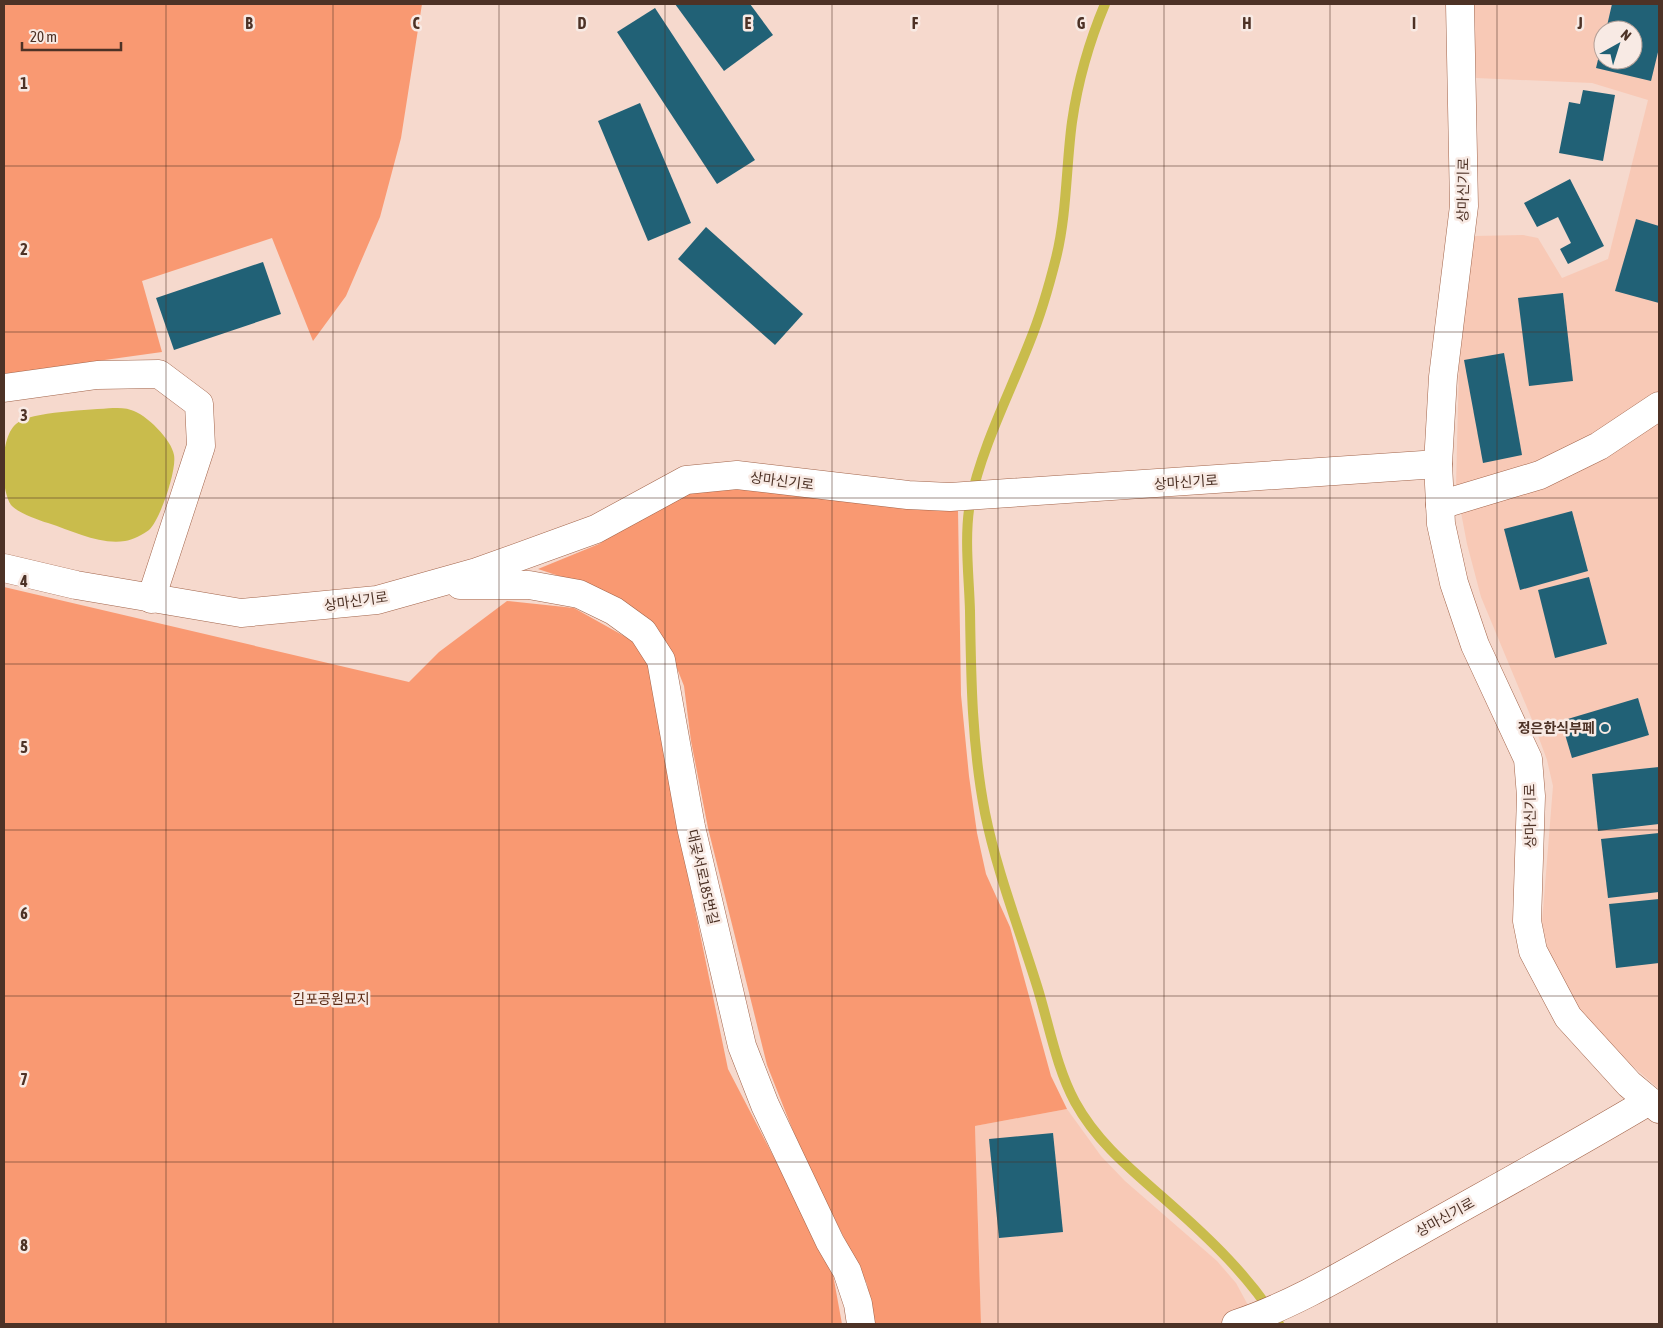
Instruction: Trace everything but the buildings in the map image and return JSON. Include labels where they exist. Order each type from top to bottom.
[{"type":"street","name":"상마신기로","points":[[1243,1322],[1340,1276],[1569,1149],[1654,1105],[1611,1066],[1568,1017],[1532,951],[1527,921],[1531,805],[1528,759],[1475,645],[1454,583],[1441,524],[1438,464],[1442,377],[1464,206],[1460,4]]},
{"type":"street","points":[[4,388],[97,375],[159,374],[199,404],[201,446],[151,599]]},
{"type":"street","points":[[1440,505],[1540,476],[1599,446],[1659,406]]},
{"type":"street","name":"상마신기로","points":[[4,568],[76,586],[241,613],[377,600],[477,572],[596,529],[686,480],[737,475],[908,495],[950,497],[1438,464]]},
{"type":"street","name":"대곶서로185번길","points":[[431,585],[529,585],[579,594],[614,611],[643,632],[661,660],[691,826],[742,1046],[764,1105],[830,1242],[847,1271],[858,1304],[861,1324]]},
{"type":"shaded area","points":[[1473,4],[1659,4],[1659,1089],[1620,1055],[1583,1016],[1548,950],[1542,923],[1553,786],[1547,760],[1533,722],[1481,597],[1467,544],[1456,486],[1459,365],[1474,236],[1523,235],[1538,238],[1562,278],[1608,259],[1648,100],[1592,83],[1476,78]]},
{"type":"shaded area","points":[[113,408],[129,409],[151,422],[169,442],[174,455],[173,472],[167,494],[158,516],[149,530],[138,537],[128,540],[106,541],[34,518],[18,511],[11,505],[5,487],[3,463],[7,440],[16,424],[34,416]]},
{"type":"shaded area","points":[[1067,1109],[1101,1156],[1125,1181],[1217,1261],[1236,1283],[1249,1307],[1254,1324],[981,1324],[975,1126]]},
{"type":"green space","points":[[4,4],[422,4],[401,138],[380,217],[346,296],[313,341],[272,238],[142,281],[162,352],[4,374]]},
{"type":"green space","points":[[740,486],[908,509],[958,510],[961,695],[977,833],[986,874],[1010,927],[1051,1076],[1067,1109],[975,1126],[981,1324],[873,1324],[867,1284],[801,1151],[767,1065],[708,828],[691,741],[684,686],[673,658],[655,630],[631,606],[589,586],[538,569],[599,544],[643,515],[696,489]]},
{"type":"green space","name":"김포공원묘지","points":[[4,587],[409,682],[439,652],[507,601],[574,608],[649,650],[681,842],[728,1069],[832,1269],[842,1324],[4,1324]]},
{"type":"waterway","points":[[1105,4],[1089,47],[1077,91],[1070,139],[1060,241],[1051,279],[1034,331],[981,461],[970,503],[967,557],[977,763],[985,813],[996,857],[1068,1089],[1084,1117],[1105,1144],[1228,1259],[1255,1290],[1279,1324]]},
{"type":"place","name":"정은한식부페","points":[[1605,728]]}]
